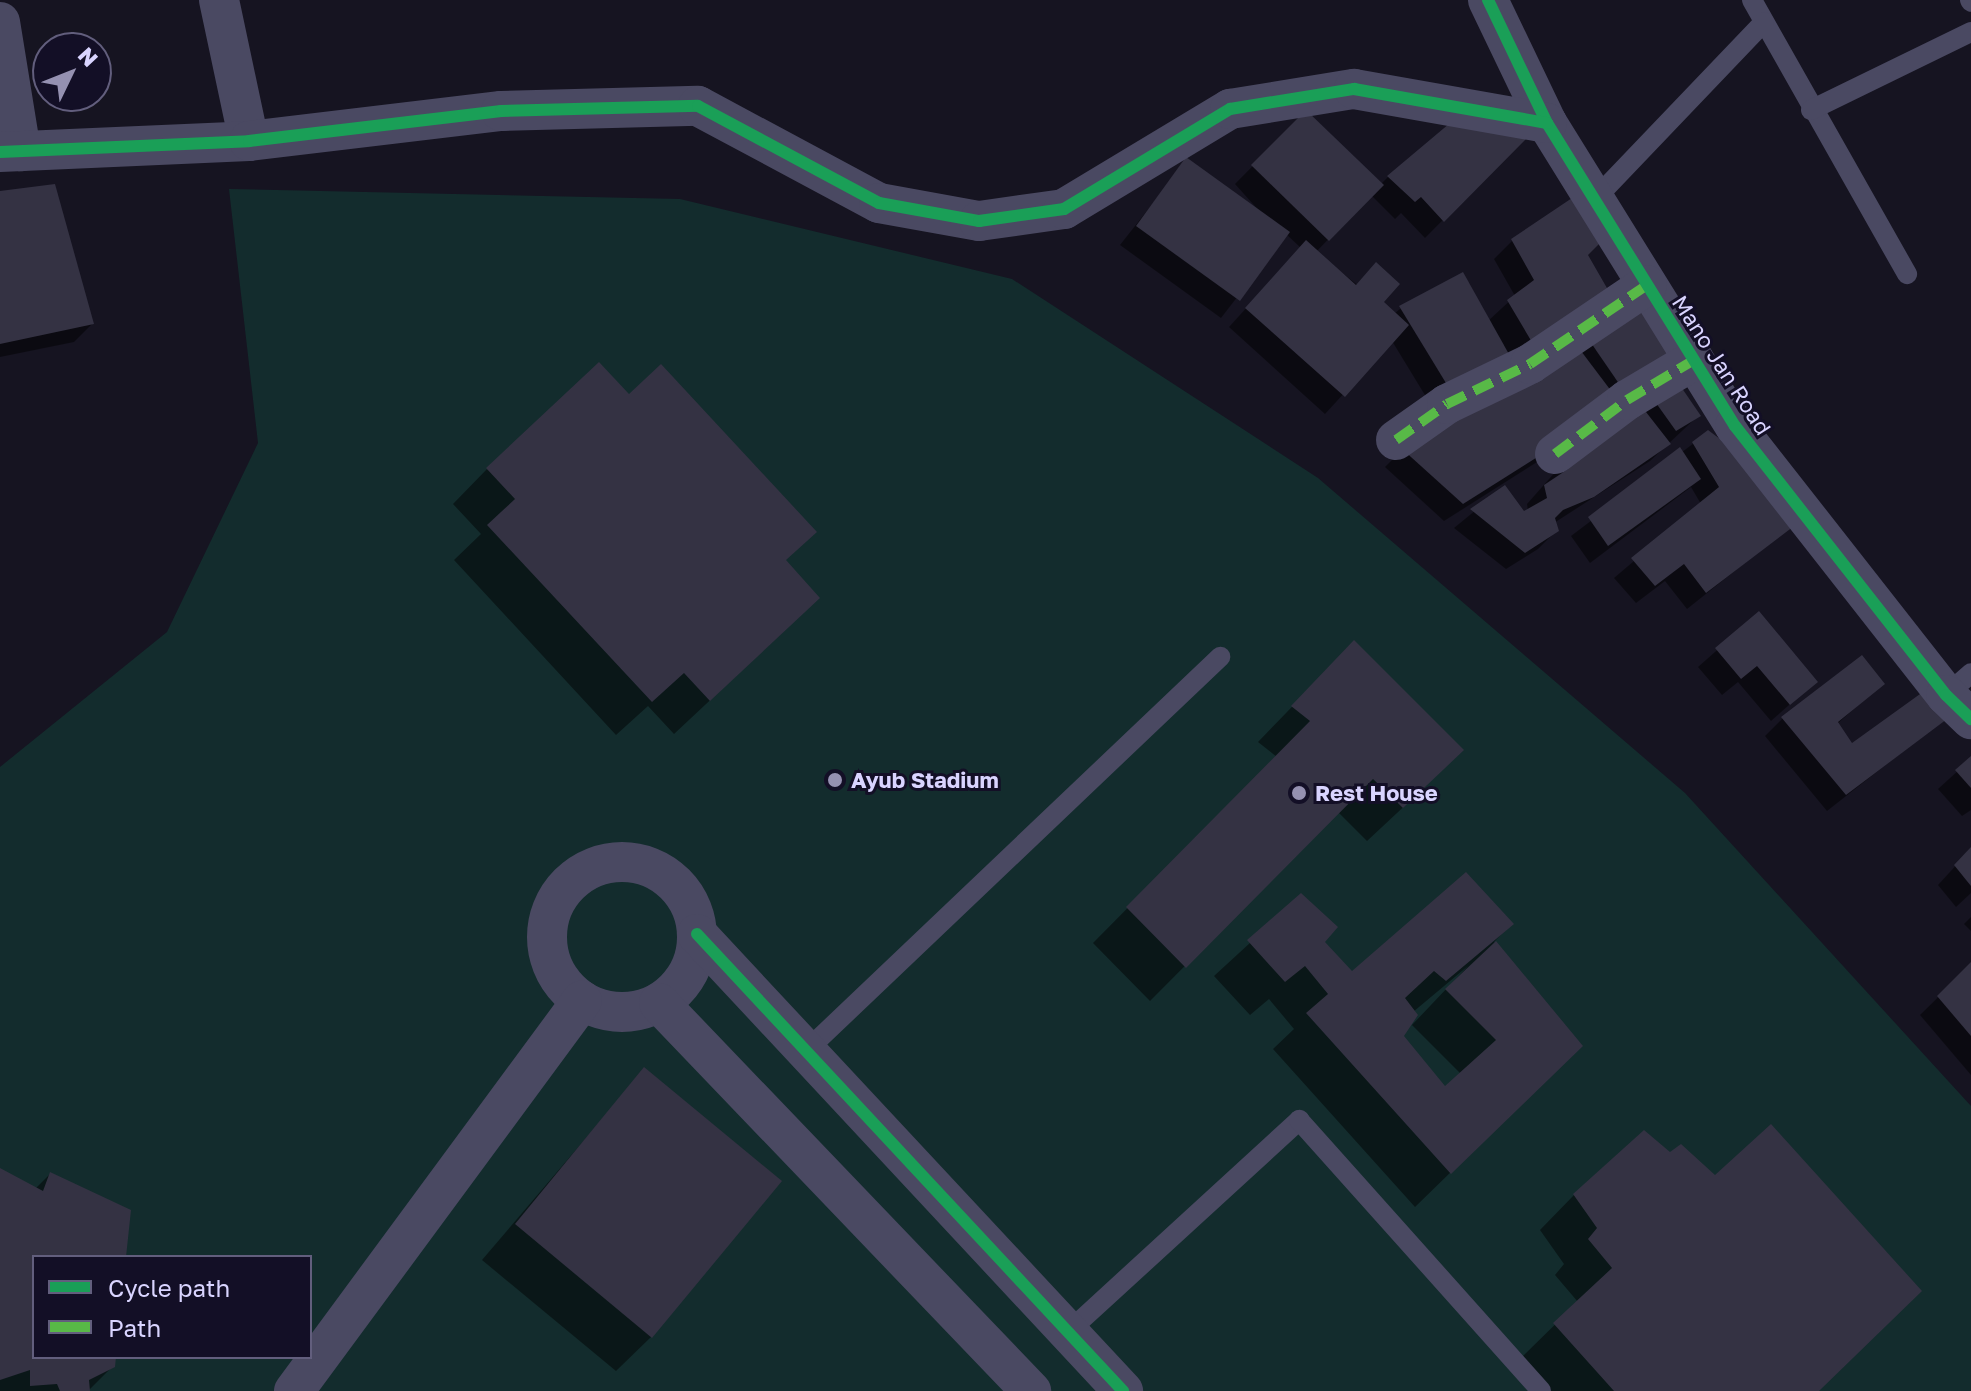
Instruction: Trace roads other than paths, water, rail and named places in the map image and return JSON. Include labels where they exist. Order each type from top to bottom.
[{"type":"street","points":[[219,0],[249,141]]},
{"type":"street","name":"Mano Jan Road","points":[[1488,0],[1547,123],[1735,426],[1963,696]]},
{"type":"street","points":[[0,22],[11,152],[249,141],[501,111],[698,106],[879,203],[979,221],[1064,209],[1230,109],[1354,89],[1547,123]]},
{"type":"street","points":[[1396,440],[1447,404],[1530,364],[1647,285]]},
{"type":"street","points":[[1555,454],[1627,400],[1694,360]]},
{"type":"street","points":[[634,862],[658,871],[679,887],[692,909],[697,934],[688,974],[659,1003],[620,1013],[582,1001],[550,961],[546,935],[558,899],[584,871],[634,862]]},
{"type":"street","points":[[697,934],[1123,1391]]},
{"type":"street","points":[[294,1391],[582,1001]]},
{"type":"street","points":[[659,1003],[1031,1391]]},
{"type":"lane","points":[[1752,0],[1811,110],[1907,274]]},
{"type":"lane","points":[[1594,200],[1764,22]]},
{"type":"lane","points":[[1811,110],[1971,32]]},
{"type":"lane","points":[[806,1051],[1220,657]]},
{"type":"lane","points":[[1068,1332],[1299,1120],[1541,1391]]},
{"type":"place","name":"Ayub Stadium","points":[[835,780]]},
{"type":"place","name":"Rest House","points":[[1299,793]]}]
